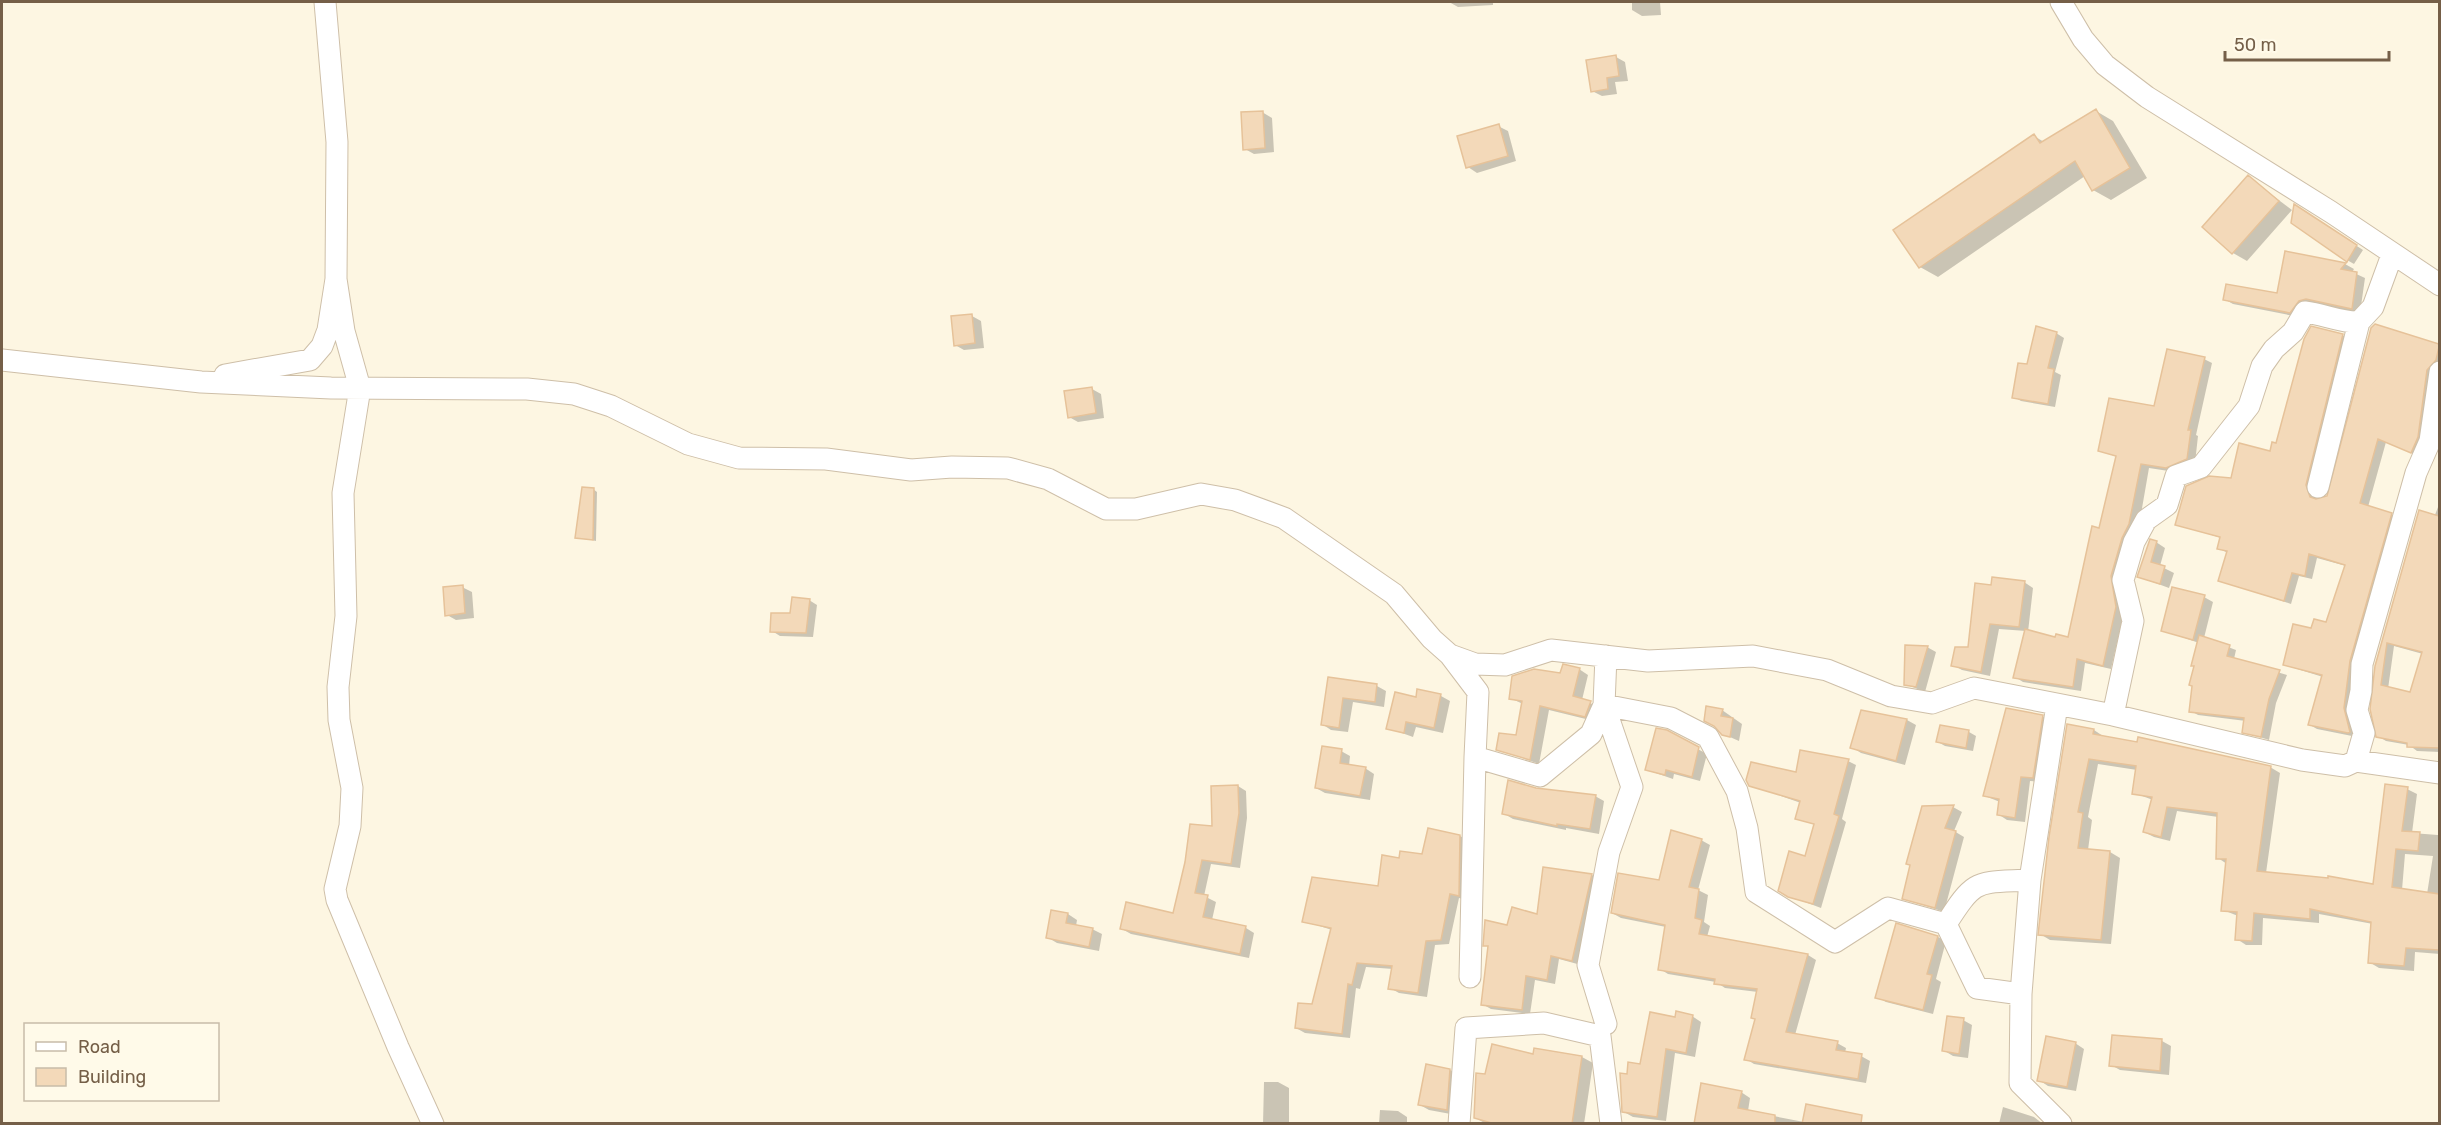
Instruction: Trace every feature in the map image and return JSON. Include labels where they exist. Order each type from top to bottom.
[{"type":"street","points":[[201,382],[229,374],[310,360],[322,346],[328,330],[336,279],[338,142],[325,2]]},
{"type":"street","points":[[2061,2],[2083,39],[2105,66],[2147,97],[2331,212],[2439,285]]},
{"type":"street","points":[[2318,487],[2359,322],[2373,307],[2392,255]]},
{"type":"street","points":[[336,279],[344,331],[360,388],[343,493],[346,616],[338,687],[339,720],[352,798],[350,826],[335,889],[337,900],[373,989],[433,1124]]},
{"type":"street","points":[[2113,715],[2133,621],[2123,580],[2134,542],[2146,520],[2167,505],[2176,476],[2200,467],[2249,406],[2262,366],[2274,349],[2293,332],[2305,312],[2329,315],[2348,322],[2359,322]]},
{"type":"street","points":[[2,360],[201,382],[360,388],[527,389],[574,394],[611,406],[688,444],[739,458],[826,459],[911,470],[952,467],[1008,468],[1048,479],[1106,509],[1136,509],[1201,494],[1235,500],[1284,518],[1394,594],[1432,639],[1450,655],[1478,692],[1470,977]]},
{"type":"street","points":[[2356,761],[2364,733],[2357,710],[2361,691],[2362,664],[2416,473],[2430,441],[2439,372]]},
{"type":"street","points":[[1450,655],[1474,664],[1505,665],[1551,650],[1648,661],[1753,656],[1827,670],[1891,696],[1932,703],[1974,688],[2113,715],[2302,760],[2345,766],[2356,761],[2439,772]]},
{"type":"street","points":[[1475,757],[1540,776],[1592,734],[1604,705],[1606,656]]},
{"type":"street","points":[[1604,705],[1671,718],[1708,737],[1737,791],[1747,828],[1756,892],[1835,942],[1888,908],[1946,924],[1977,988],[2021,994]]},
{"type":"street","points":[[1604,705],[1632,787],[1609,852],[1588,965],[1606,1024]]},
{"type":"street","points":[[2057,705],[2030,880],[2021,994],[2020,1083],[2061,1124]]},
{"type":"street","points":[[1946,924],[1963,897],[1979,882],[2030,880]]},
{"type":"street","points":[[1459,1124],[1466,1028],[1544,1023],[1600,1036],[1611,1124]]},
{"type":"building","points":[[1616,55],[1619,76],[1607,78],[1608,89],[1591,92],[1586,60]]},
{"type":"building","points":[[2096,109],[2130,168],[2092,191],[2075,161],[1919,268],[1893,230],[2034,134],[2040,143]]},
{"type":"building","points":[[1263,111],[1265,148],[1243,150],[1241,112]]},
{"type":"building","points":[[1499,124],[1508,156],[1466,168],[1457,136]]},
{"type":"building","points":[[2248,175],[2279,201],[2232,254],[2202,227]]},
{"type":"building","points":[[2294,204],[2357,245],[2347,262],[2291,223]]},
{"type":"building","points":[[2285,251],[2346,263],[2341,269],[2357,272],[2352,309],[2306,299],[2299,301],[2290,313],[2223,300],[2226,284],[2277,293]]},
{"type":"building","points":[[972,314],[975,343],[954,346],[951,316]]},
{"type":"building","points":[[2375,324],[2439,344],[2439,347],[2436,360],[2427,370],[2418,437],[2411,453],[2378,439],[2360,503],[2392,513],[2350,661],[2344,708],[2350,732],[2348,733],[2308,725],[2322,675],[2283,665],[2293,624],[2311,628],[2314,619],[2326,622],[2345,565],[2309,554],[2305,576],[2292,573],[2284,601],[2218,581],[2227,551],[2217,549],[2220,537],[2175,525],[2186,486],[2209,476],[2231,478],[2239,443],[2270,451],[2272,442],[2276,443],[2304,339],[2311,326],[2343,334],[2306,485],[2310,497],[2316,499],[2327,496],[2371,328]]},
{"type":"building","points":[[2036,326],[2057,332],[2048,368],[2054,369],[2048,404],[2012,398],[2018,363],[2027,364]]},
{"type":"building","points":[[2167,349],[2205,357],[2188,430],[2191,430],[2187,459],[2166,468],[2141,464],[2129,524],[2122,538],[2111,576],[2116,607],[2103,666],[2077,659],[2073,687],[2013,678],[2025,629],[2055,637],[2056,634],[2068,637],[2092,526],[2099,528],[2116,456],[2098,451],[2109,398],[2154,406]]},
{"type":"building","points":[[1092,387],[1096,413],[1068,418],[1064,391]]},
{"type":"building","points":[[582,487],[594,488],[593,540],[575,538]]},
{"type":"building","points":[[2419,510],[2439,516],[2439,748],[2407,747],[2407,743],[2376,737],[2370,709],[2375,666]],"holes":[[[2387,643],[2422,652],[2410,692],[2381,685]]]},
{"type":"building","points":[[2150,539],[2157,541],[2151,562],[2165,566],[2160,584],[2137,577]]},
{"type":"building","points":[[1992,577],[2025,581],[2019,627],[1990,624],[1981,672],[1951,666],[1955,647],[1968,647],[1975,583],[1991,585]]},
{"type":"building","points":[[463,585],[465,613],[445,616],[443,587]]},
{"type":"building","points":[[2172,587],[2205,595],[2193,640],[2161,631]]},
{"type":"building","points":[[792,597],[810,599],[806,633],[770,632],[771,613],[790,613]]},
{"type":"building","points":[[2199,635],[2230,645],[2227,656],[2280,670],[2269,699],[2261,737],[2242,733],[2244,718],[2189,712],[2192,686],[2189,685],[2194,666],[2191,666]]},
{"type":"building","points":[[1905,645],[1928,646],[1916,687],[1904,685]]},
{"type":"building","points":[[1563,664],[1580,668],[1573,696],[1591,701],[1585,717],[1540,706],[1530,760],[1496,750],[1499,733],[1516,735],[1522,701],[1509,699],[1512,676],[1534,669],[1560,673]]},
{"type":"building","points":[[1328,677],[1377,684],[1375,702],[1343,698],[1339,728],[1321,725]]},
{"type":"building","points":[[1417,689],[1441,694],[1434,728],[1406,722],[1404,733],[1386,729],[1395,692],[1416,697]]},
{"type":"building","points":[[1706,706],[1723,709],[1721,716],[1733,718],[1730,737],[1722,735],[1714,726],[1704,721]]},
{"type":"building","points":[[2006,708],[2043,715],[2033,778],[2021,777],[2015,818],[1997,815],[1999,799],[1983,796]]},
{"type":"building","points":[[1861,710],[1907,719],[1896,761],[1850,748]]},
{"type":"building","points":[[2067,724],[2094,729],[2093,734],[2137,742],[2138,737],[2271,766],[2257,871],[2328,878],[2328,876],[2373,884],[2385,784],[2408,787],[2402,831],[2420,832],[2418,851],[2396,849],[2392,887],[2439,894],[2439,950],[2406,948],[2404,966],[2368,963],[2371,922],[2310,909],[2310,919],[2254,913],[2252,941],[2235,940],[2237,912],[2221,911],[2226,859],[2216,859],[2217,813],[2167,807],[2161,837],[2143,832],[2152,797],[2132,794],[2136,766],[2089,759],[2078,812],[2083,813],[2078,848],[2110,851],[2101,940],[2038,935],[2049,837]]},
{"type":"building","points":[[1940,725],[1969,730],[1966,748],[1936,742]]},
{"type":"building","points":[[1656,728],[1667,730],[1699,747],[1692,777],[1666,770],[1665,775],[1645,770]]},
{"type":"building","points":[[1322,746],[1342,749],[1340,763],[1366,767],[1360,796],[1315,788]]},
{"type":"building","points":[[1800,750],[1849,759],[1834,814],[1839,816],[1813,904],[1788,897],[1778,891],[1789,851],[1805,856],[1814,824],[1795,819],[1800,801],[1749,786],[1746,780],[1751,762],[1796,772]]},
{"type":"building","points":[[1508,780],[1536,788],[1596,795],[1590,829],[1557,824],[1557,826],[1502,814]]},
{"type":"building","points":[[1238,785],[1239,813],[1231,864],[1202,860],[1195,893],[1208,895],[1203,917],[1246,926],[1240,954],[1120,929],[1126,902],[1173,913],[1185,862],[1190,824],[1212,826],[1211,786]]},
{"type":"building","points":[[1954,805],[1945,828],[1956,831],[1935,908],[1902,899],[1910,865],[1906,864],[1922,806]]},
{"type":"building","points":[[1428,828],[1460,835],[1459,896],[1450,894],[1441,940],[1426,941],[1418,993],[1388,989],[1392,966],[1357,963],[1352,985],[1348,984],[1342,1034],[1295,1028],[1298,1003],[1312,1004],[1331,928],[1302,922],[1312,877],[1378,886],[1382,855],[1399,858],[1400,851],[1422,854]]},
{"type":"building","points":[[1671,830],[1702,839],[1689,887],[1699,889],[1695,918],[1702,920],[1699,934],[1808,954],[1786,1032],[1838,1041],[1836,1050],[1862,1054],[1858,1079],[1744,1060],[1755,1019],[1751,1018],[1757,989],[1714,984],[1715,979],[1658,970],[1665,925],[1611,913],[1618,873],[1659,880]]},
{"type":"building","points":[[1543,867],[1592,874],[1572,961],[1551,956],[1547,980],[1526,976],[1522,1010],[1481,1005],[1488,946],[1483,946],[1485,920],[1507,925],[1512,907],[1537,914]]},
{"type":"building","points":[[1051,910],[1068,913],[1066,923],[1093,928],[1089,947],[1046,938]]},
{"type":"building","points":[[1896,923],[1938,936],[1927,974],[1932,975],[1923,1010],[1875,998]]},
{"type":"building","points":[[1676,1011],[1693,1015],[1686,1053],[1666,1049],[1657,1117],[1622,1112],[1620,1073],[1627,1074],[1628,1062],[1640,1064],[1650,1012],[1675,1017]]},
{"type":"building","points":[[1947,1016],[1964,1018],[1959,1054],[1942,1051]]},
{"type":"building","points":[[2112,1035],[2162,1039],[2160,1071],[2109,1066]]},
{"type":"building","points":[[2046,1036],[2076,1042],[2067,1087],[2037,1081]]},
{"type":"building","points":[[1492,1044],[1533,1054],[1534,1048],[1582,1056],[1572,1124],[1495,1124],[1474,1118],[1476,1073],[1485,1074]]},
{"type":"building","points":[[1426,1064],[1450,1069],[1447,1110],[1418,1105]]},
{"type":"building","points":[[1701,1083],[1742,1091],[1738,1108],[1775,1115],[1775,1124],[1694,1124]]},
{"type":"building","points":[[1806,1104],[1862,1115],[1861,1124],[1802,1124]]}]
